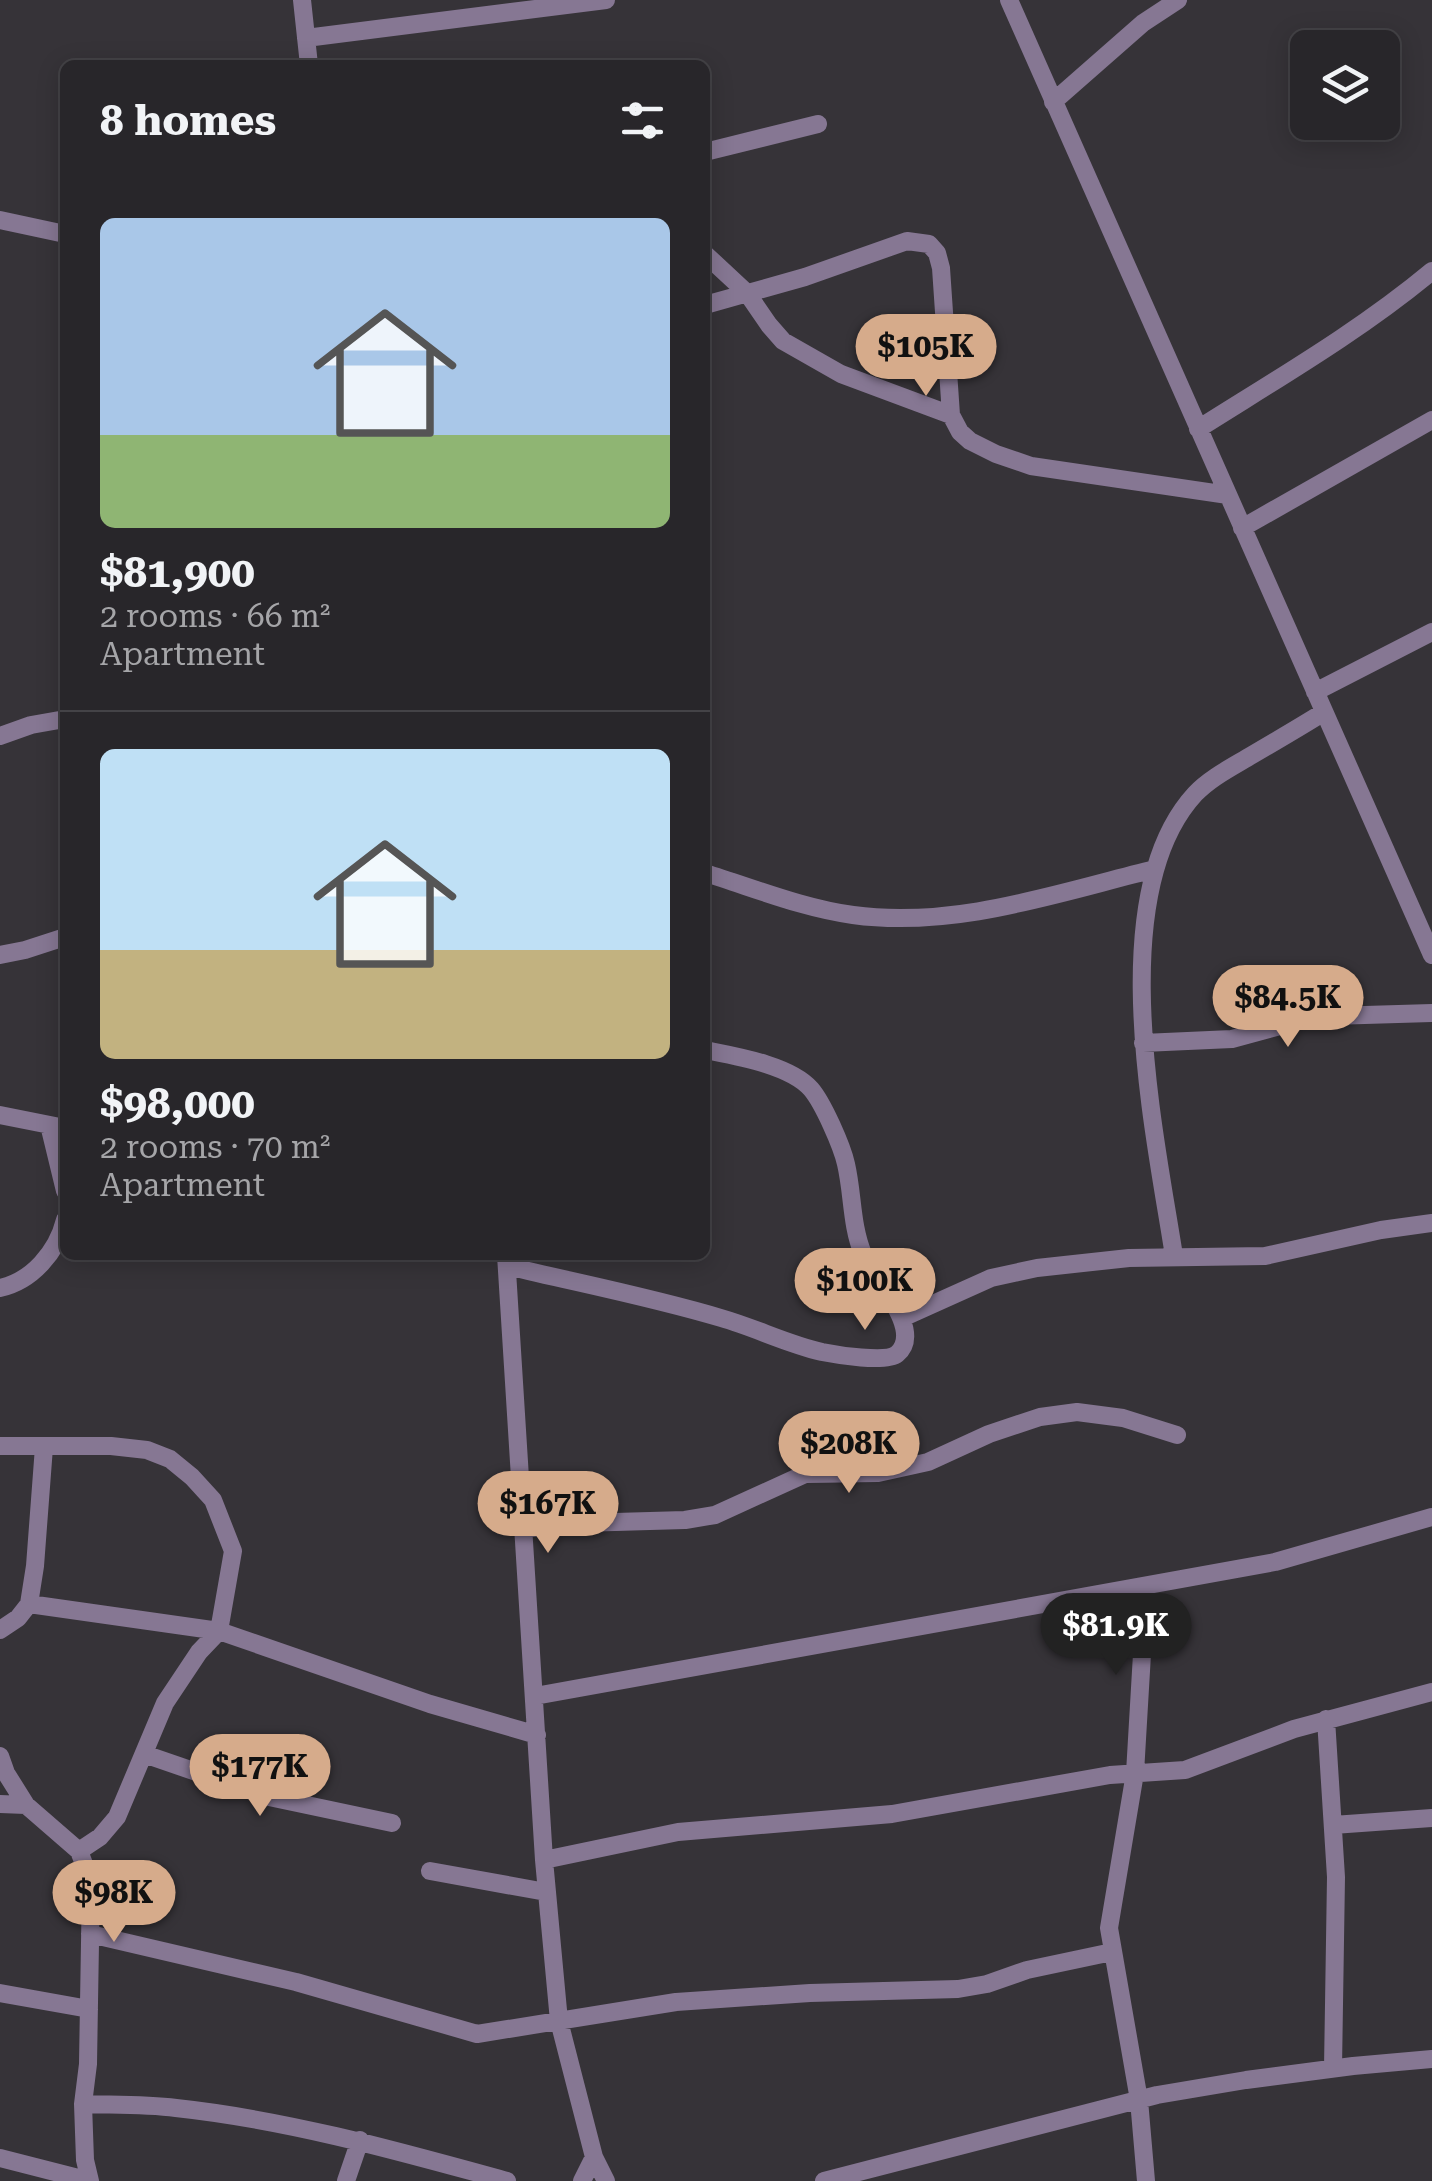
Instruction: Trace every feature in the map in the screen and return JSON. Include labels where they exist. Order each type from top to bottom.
[{"type":"street","points":[[302,0],[309,60]]},
{"type":"street","points":[[306,38],[606,0]]},
{"type":"street","points":[[1010,0],[1432,955]]},
{"type":"street","points":[[1053,102],[1142,23],[1178,0]]},
{"type":"street","points":[[710,151],[818,124]]},
{"type":"street","points":[[0,220],[60,233]]},
{"type":"street","points":[[710,304],[836,267],[907,241],[929,244],[937,253],[941,268],[951,415],[970,441],[1031,466],[1228,494]]},
{"type":"street","points":[[710,259],[747,293],[783,341],[841,374],[951,415]]},
{"type":"street","points":[[1198,430],[1402,296],[1432,270]]},
{"type":"street","points":[[1242,528],[1432,420]]},
{"type":"street","points":[[1315,692],[1432,632]]},
{"type":"street","points":[[1174,1256],[1143,1043],[1141,989],[1155,868],[1180,813],[1196,793],[1220,774],[1324,712]]},
{"type":"street","points":[[0,736],[31,725],[60,721]]},
{"type":"street","points":[[710,875],[811,907],[895,919],[998,908],[1155,868]]},
{"type":"street","points":[[0,955],[60,939]]},
{"type":"street","points":[[1143,1043],[1232,1039],[1310,1018],[1432,1013]]},
{"type":"street","points":[[606,2181],[594,2157],[559,2021],[546,1892],[506,1261],[693,1310],[825,1353],[890,1358],[900,1353],[905,1334],[902,1318],[862,1252],[846,1162],[820,1102],[801,1080],[783,1070],[710,1051]]},
{"type":"street","points":[[0,1116],[57,1127]]},
{"type":"street","points":[[902,1318],[991,1278],[1012,1273],[1128,1258],[1265,1256],[1432,1222]]},
{"type":"street","points":[[0,1288],[12,1286],[31,1274],[60,1236]]},
{"type":"street","points":[[522,1528],[671,1521],[715,1515],[804,1474],[878,1473],[928,1462],[989,1434],[1040,1417],[1077,1412],[1123,1418],[1178,1435]]},
{"type":"street","points":[[0,1446],[112,1446],[146,1450],[170,1459],[213,1500],[233,1551],[219,1631],[199,1652],[165,1703],[117,1818],[100,1837],[79,1851]]},
{"type":"street","points":[[0,1630],[18,1618],[29,1604],[44,1447]]},
{"type":"street","points":[[535,1696],[1276,1562],[1432,1517]]},
{"type":"street","points":[[1146,1586],[1134,1772],[1109,1928],[1138,2100],[1146,2181]]},
{"type":"street","points":[[29,1604],[219,1631],[430,1704],[537,1735]]},
{"type":"street","points":[[544,1860],[678,1832],[892,1814],[1089,1778],[1185,1770],[1269,1737],[1432,1692]]},
{"type":"street","points":[[1326,1719],[1336,1893],[1333,2068]]},
{"type":"street","points":[[144,1754],[269,1797],[392,1823]]},
{"type":"street","points":[[0,1756],[26,1805],[79,1851],[91,1882],[88,2064],[83,2104],[85,2160],[90,2181],[0,2158]]},
{"type":"street","points":[[0,1804],[26,1805]]},
{"type":"street","points":[[1333,1825],[1432,1818]]},
{"type":"street","points":[[430,1871],[546,1892]]},
{"type":"street","points":[[90,1934],[296,1982],[477,2034],[676,2002],[958,1990],[1112,1952]]},
{"type":"street","points":[[0,1993],[89,2009]]},
{"type":"street","points":[[824,2181],[1138,2100],[1246,2080],[1432,2059]]},
{"type":"street","points":[[83,2104],[212,2112],[360,2140],[506,2181]]},
{"type":"street","points":[[346,2181],[360,2140]]},
{"type":"street","points":[[582,2181],[594,2157]]}]
